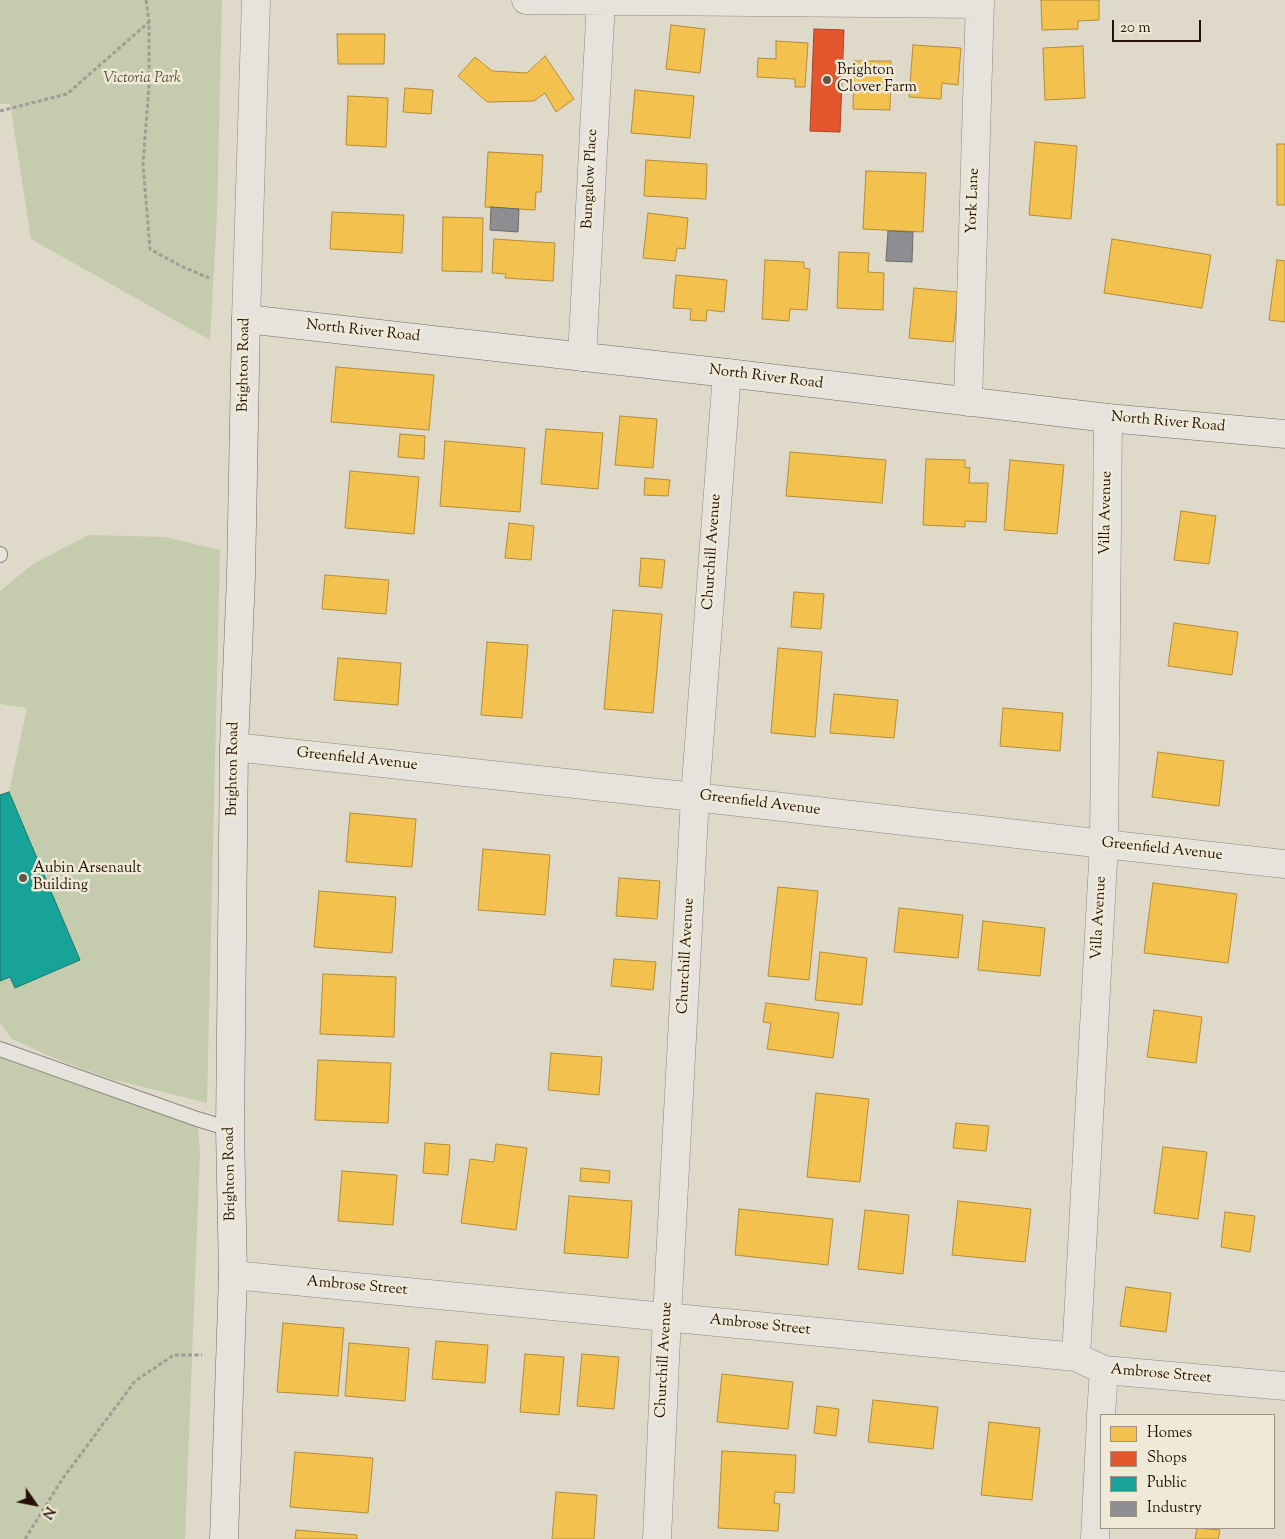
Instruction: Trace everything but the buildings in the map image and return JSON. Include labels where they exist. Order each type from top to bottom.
[{"type":"street","name":"Brighton Road","points":[[224,1539],[233,1275],[230,1128],[234,747],[241,576],[246,319],[256,0]]},
{"type":"street","points":[[526,0],[980,2]]},
{"type":"street","name":"Bungalow Place","points":[[582,357],[601,1]]},
{"type":"street","name":"York Lane","points":[[968,402],[980,2]]},
{"type":"street","name":"North River Road","points":[[246,319],[1108,418],[1285,434]]},
{"type":"street","name":"Churchill Avenue","points":[[657,1539],[695,797],[727,373]]},
{"type":"street","name":"Villa Avenue","points":[[1076,1357],[1104,844],[1108,418]]},
{"type":"street","name":"Greenfield Avenue","points":[[234,747],[1285,864]]},
{"type":"street","name":"Ambrose Street","points":[[233,1275],[1076,1357],[1104,1370],[1285,1386]]},
{"type":"street","points":[[1101,1414],[1104,1370]]},
{"type":"street","points":[[1095,1539],[1100,1437]]},
{"type":"lane","points":[[0,1049],[197,1119],[230,1128]]},
{"type":"path","points":[[146,0],[149,21],[149,86],[143,164],[150,249],[179,265],[210,278]]},
{"type":"path","points":[[0,111],[67,94],[149,21]]},
{"type":"path","points":[[25,1539],[61,1481],[135,1381],[174,1355],[230,1354]]},
{"type":"green space","name":"Victoria Park","points":[[0,0],[222,0],[217,215],[210,340],[31,239],[10,104],[0,104]]},
{"type":"green space","points":[[89,535],[165,537],[220,550],[207,1103],[111,1079],[56,1059],[12,1039],[0,1023],[0,981],[10,977],[15,988],[80,960],[9,792],[27,708],[0,704],[0,591],[33,564]]},
{"type":"green space","points":[[0,1049],[197,1119],[200,1152],[185,1539],[0,1539]]},
{"type":"place","name":"Brighton Clover Farm","points":[[827,80]]},
{"type":"place","name":"Aubin Arsenault Building","points":[[23,878]]}]
